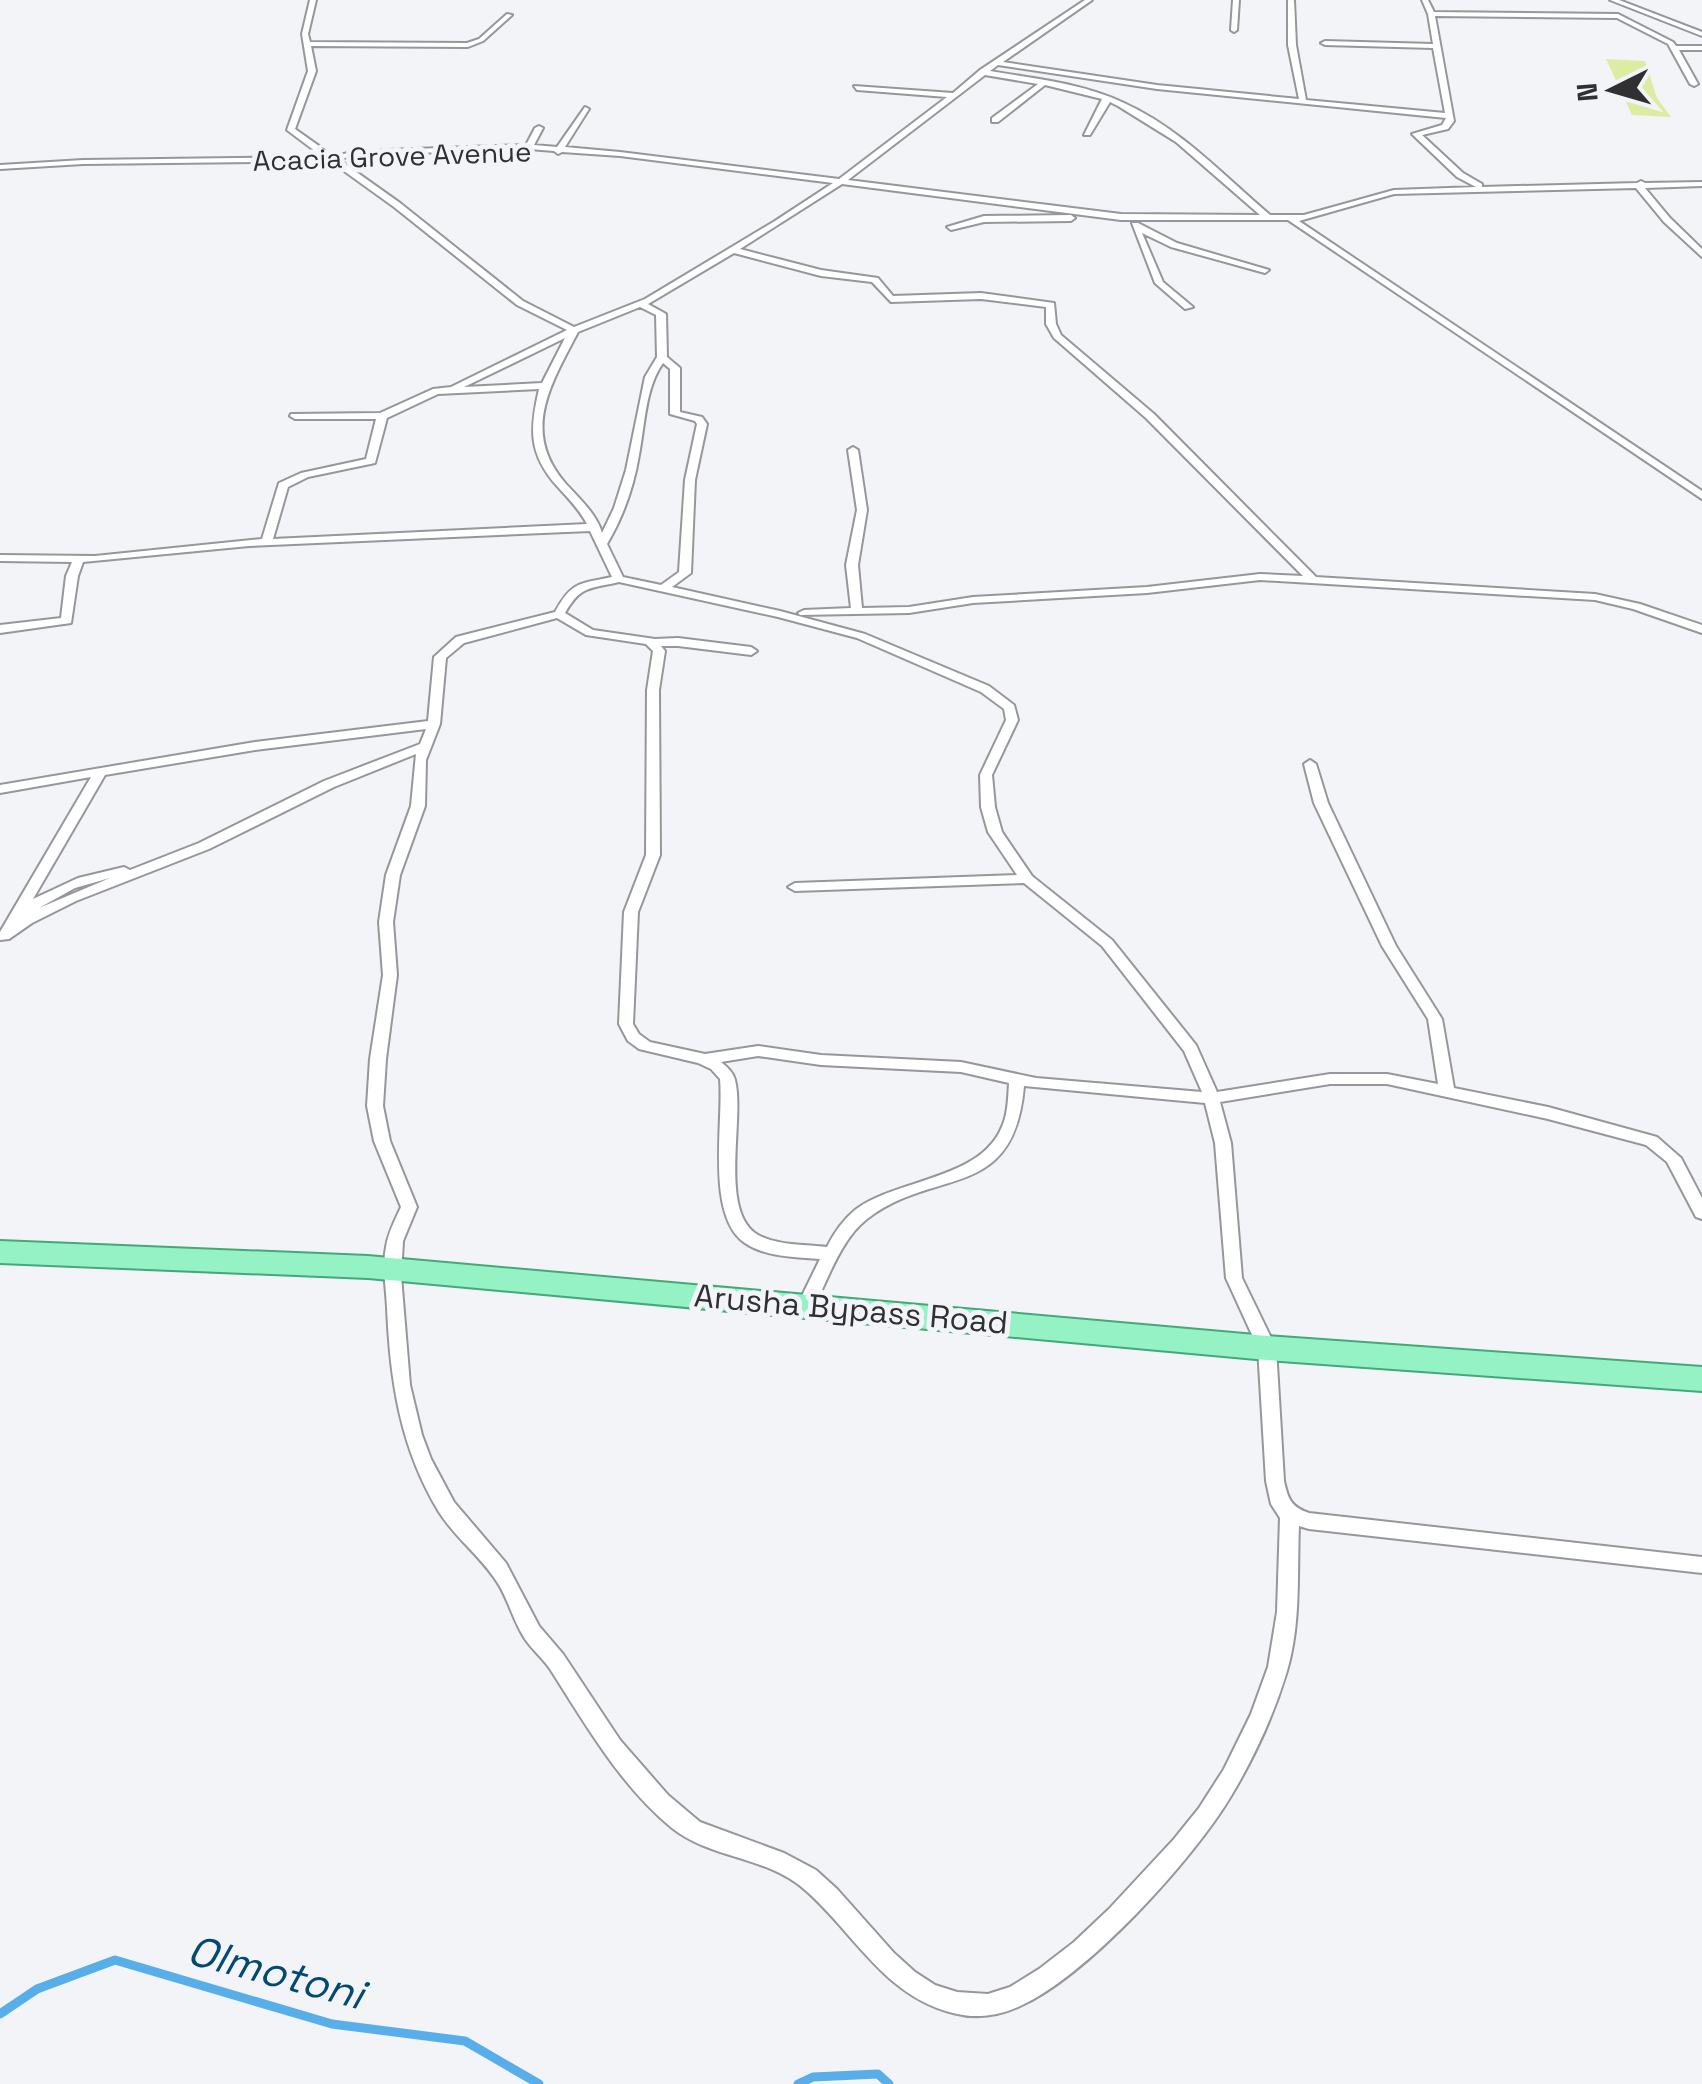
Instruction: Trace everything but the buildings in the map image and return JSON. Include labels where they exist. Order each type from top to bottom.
[{"type":"main road","name":"Arusha Bypass Road","points":[[0,1252],[394,1269],[1267,1348],[1702,1378]]},
{"type":"street","points":[[313,0],[306,26],[312,71],[291,130],[397,205],[520,303],[574,330]]},
{"type":"street","points":[[452,388],[574,330],[641,304],[732,250],[842,182],[996,62],[1089,0]]},
{"type":"street","points":[[1234,30],[1236,0]]},
{"type":"street","points":[[1292,0],[1292,45],[1302,101]]},
{"type":"street","points":[[1424,0],[1431,14],[1450,116],[1448,126],[1416,134],[1460,175],[1482,187]]},
{"type":"street","points":[[1613,0],[1702,34]]},
{"type":"street","points":[[308,44],[468,45],[480,40],[508,14]]},
{"type":"street","points":[[1431,14],[1612,15],[1626,18],[1676,48],[1702,48]]},
{"type":"street","points":[[1325,43],[1436,46]]},
{"type":"street","points":[[1676,48],[1694,84]]},
{"type":"street","points":[[996,62],[1141,85],[1450,116]]},
{"type":"street","points":[[983,72],[1108,99],[1150,122],[1269,219]]},
{"type":"street","points":[[994,120],[1042,84]]},
{"type":"street","points":[[857,88],[954,95]]},
{"type":"street","points":[[1087,133],[1108,99]]},
{"type":"street","points":[[558,152],[585,109]]},
{"type":"street","points":[[530,147],[539,128]]},
{"type":"street","name":"Acacia Grove Avenue","points":[[0,167],[328,159],[358,153],[530,147],[620,154],[1077,213]]},
{"type":"street","points":[[1640,183],[1666,220],[1702,254]]},
{"type":"street","points":[[951,227],[984,219],[1062,220],[1077,213],[1291,219],[1322,216],[1382,193],[1482,187],[1702,184]]},
{"type":"street","points":[[1121,217],[1174,245],[1265,270]]},
{"type":"street","points":[[1291,219],[1702,496]]},
{"type":"street","points":[[1138,227],[1158,282],[1188,307]]},
{"type":"street","points":[[732,250],[821,273],[875,280],[891,299],[981,296],[1051,305],[1051,324],[1057,336],[1162,428],[1312,580]]},
{"type":"street","points":[[641,304],[661,314],[662,358]]},
{"type":"street","points":[[574,330],[546,386],[536,425],[542,458],[595,527],[620,579]]},
{"type":"street","points":[[602,543],[630,475],[648,380],[662,358]]},
{"type":"street","points":[[661,590],[685,573],[690,480],[702,426],[700,420],[675,414],[675,368],[662,358]]},
{"type":"street","points":[[295,416],[382,416],[394,414],[436,391],[452,388],[546,386]]},
{"type":"street","points":[[266,543],[283,484],[305,475],[371,461],[382,416]]},
{"type":"street","points":[[853,450],[862,510],[852,565],[856,612]]},
{"type":"street","points":[[0,558],[79,557],[266,543],[595,527]]},
{"type":"street","points":[[0,629],[67,621],[72,576],[79,557]]},
{"type":"street","points":[[558,614],[571,594],[582,587],[620,579],[780,614],[884,645],[985,689],[1010,708],[1012,720],[986,775],[995,832],[1027,879],[1107,943],[1177,1027],[1212,1098],[1223,1142],[1234,1278],[1267,1348],[1274,1481],[1280,1504],[1290,1514],[1309,1521],[1702,1565]]},
{"type":"street","points":[[780,614],[909,610],[973,600],[1147,590],[1232,579],[1312,580],[1386,588],[1595,597],[1636,606],[1702,629]]},
{"type":"street","points":[[750,651],[655,643],[590,632],[558,614],[488,631],[446,649],[437,664],[434,724],[423,747],[418,806],[393,875],[386,922],[390,976],[375,1106],[382,1141],[410,1206],[394,1246],[397,1374],[417,1450],[444,1504],[460,1528],[504,1575],[532,1632],[557,1662],[574,1694],[646,1788],[682,1823],[709,1837],[792,1864],[818,1886],[899,1976],[945,1999],[988,2005],[1010,2000],[1108,1926],[1171,1858],[1222,1793],[1263,1710],[1280,1661],[1290,1514]]},
{"type":"street","points":[[655,643],[659,651],[653,690],[653,855],[631,912],[626,1024],[634,1042],[710,1058],[758,1051],[820,1060],[961,1067],[1017,1079],[1212,1098],[1359,1076],[1446,1090],[1651,1141],[1674,1158],[1702,1214]]},
{"type":"street","points":[[0,789],[102,770],[434,724]]},
{"type":"street","points":[[2,931],[58,889],[98,875],[150,868],[204,846],[329,784],[423,747]]},
{"type":"street","points":[[1310,764],[1320,803],[1389,946],[1435,1018],[1446,1090]]},
{"type":"street","points":[[2,931],[102,770]]},
{"type":"street","points":[[795,887],[1027,879]]},
{"type":"street","points":[[710,1058],[728,1077],[730,1088],[729,1188],[738,1228],[747,1237],[766,1244],[833,1254]]},
{"type":"street","points":[[807,1304],[854,1220],[867,1210],[990,1156],[1010,1128],[1017,1079]]},
{"type":"green space","points":[[1606,59],[1645,61],[1657,98],[1671,117],[1632,115]]},
{"type":"waterway","name":"Olmotoni","points":[[0,2014],[37,1989],[115,1960],[332,2024],[465,2041],[539,2084]]},
{"type":"waterway","name":"Olmotoni","points":[[798,2084],[813,2077],[878,2074],[889,2084]]}]
